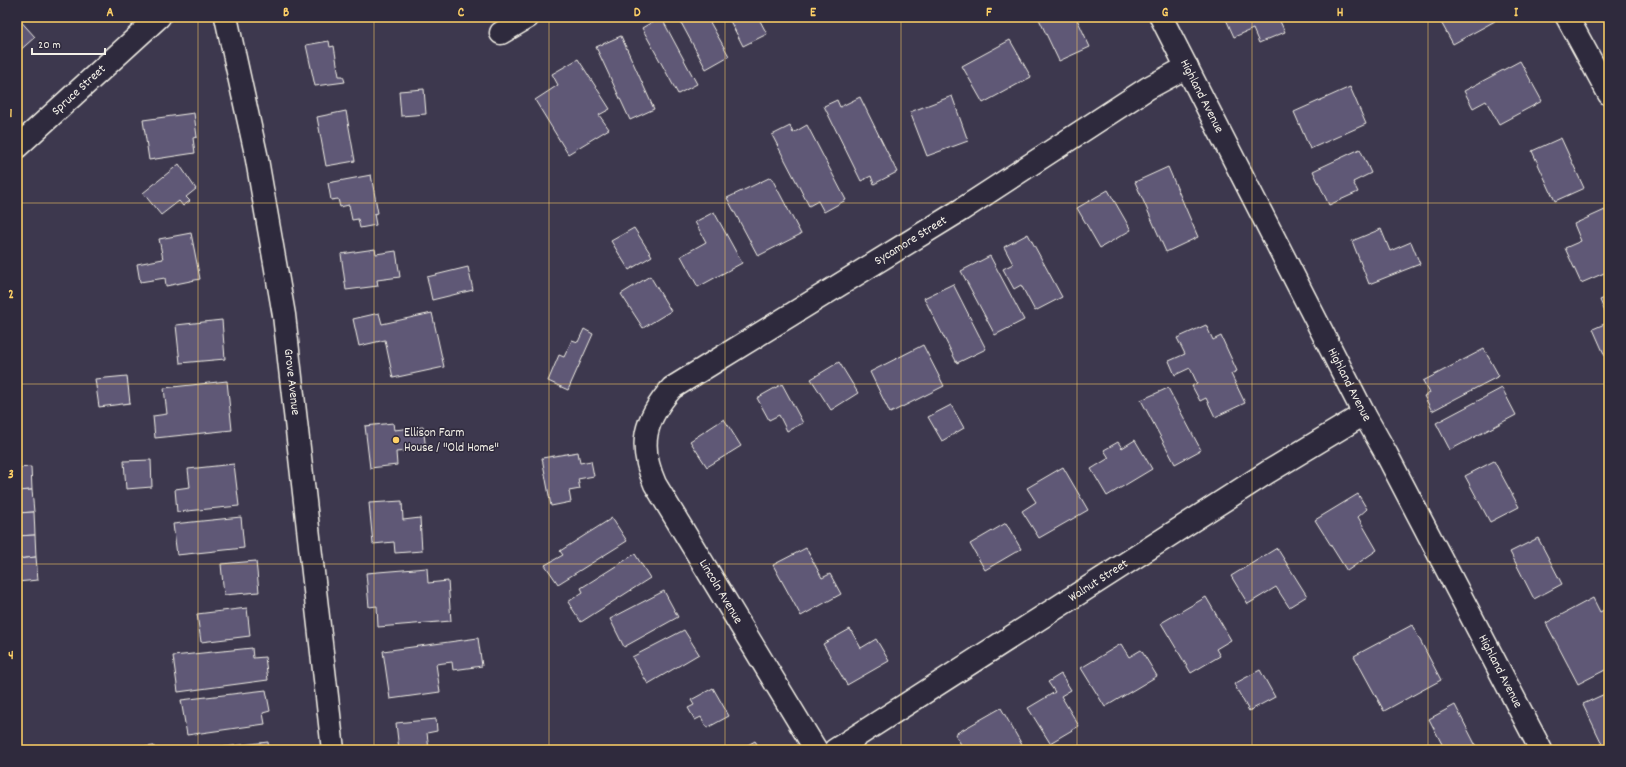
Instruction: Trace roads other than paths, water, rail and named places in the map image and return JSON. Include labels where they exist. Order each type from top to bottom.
[{"type":"street","name":"Spruce Street","points":[[17,147],[159,17]]},
{"type":"street","name":"Grove Avenue","points":[[226,17],[256,154],[284,315],[333,750]]},
{"type":"street","points":[[501,33],[528,17]]},
{"type":"street","name":"Highland Avenue","points":[[1161,17],[1364,414],[1391,462],[1542,750]]},
{"type":"street","points":[[1567,17],[1609,94]]},
{"type":"street","name":"Sycamore Street","points":[[647,427],[658,404],[672,388],[961,210],[1148,88],[1187,67]]},
{"type":"street","name":"Walnut Street","points":[[835,750],[1268,472],[1364,414]]},
{"type":"street","name":"Lincoln Avenue","points":[[647,427],[645,448],[648,469],[655,484],[816,750]]},
{"type":"place","name":"Ellison Farm House / \"Old Home\"","points":[[396,440]]}]
